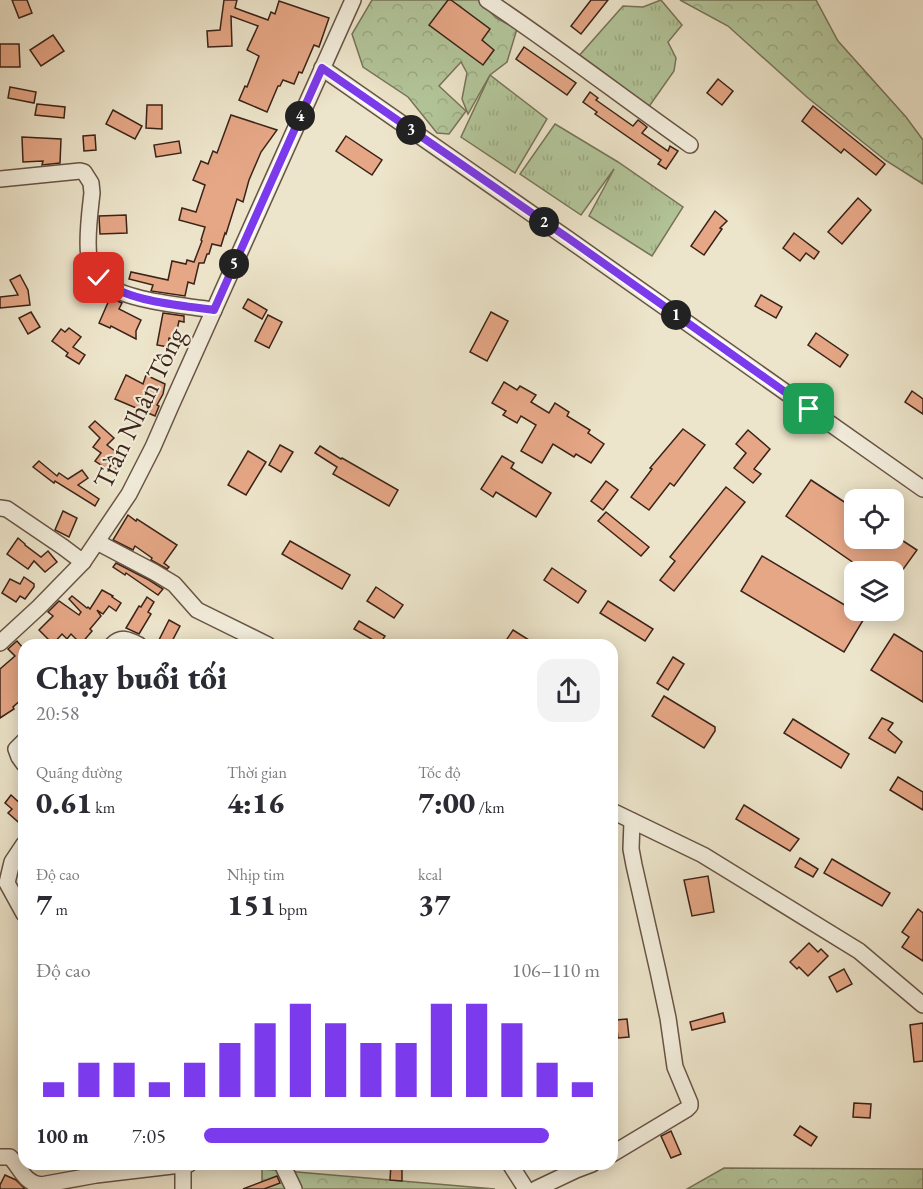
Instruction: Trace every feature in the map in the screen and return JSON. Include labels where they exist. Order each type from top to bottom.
[{"type":"street","name":"Trần Nhân Tông","points":[[0,643],[83,562],[129,494],[153,447],[353,0]]},
{"type":"street","points":[[487,0],[533,30],[690,145]]},
{"type":"street","points":[[322,68],[568,238],[923,489]]},
{"type":"street","points":[[0,179],[84,172],[91,183],[92,192],[88,255],[99,278],[107,285],[128,295],[214,310]]},
{"type":"street","points":[[0,508],[7,509],[83,562]]},
{"type":"street","points":[[97,542],[174,584],[197,610],[256,639]]},
{"type":"street","points":[[618,814],[703,855],[859,951],[923,1005]]},
{"type":"street","points":[[618,1150],[690,1106],[675,1067],[660,980],[634,865],[631,842],[632,821]]},
{"type":"street","points":[[18,853],[12,862],[7,883],[18,903]]},
{"type":"street","points":[[0,1157],[10,1157],[18,1168]]},
{"type":"street","points":[[20,1170],[32,1184],[41,1185],[141,1170]]},
{"type":"street","points":[[183,1189],[185,1170]]},
{"type":"street","points":[[285,1170],[294,1189]]},
{"type":"street","points":[[514,1170],[526,1189]]},
{"type":"street","points":[[536,1189],[576,1170]]},
{"type":"green space","points":[[372,0],[479,0],[496,18],[517,29],[507,62],[490,75],[468,114],[462,99],[467,73],[461,62],[439,86],[466,111],[449,134],[437,133],[408,97],[363,67],[352,34]]},
{"type":"green space","points":[[661,0],[682,25],[668,42],[676,58],[674,71],[648,108],[578,57],[623,6],[643,7]]},
{"type":"green space","points":[[680,0],[816,0],[838,41],[906,117],[923,140],[923,184],[885,160],[808,98],[728,26]]},
{"type":"green space","points":[[490,75],[547,119],[515,173],[461,137]]},
{"type":"green space","points":[[555,124],[618,162],[683,207],[652,256],[589,216],[614,169],[581,215],[520,174]]},
{"type":"green space","points":[[724,1168],[923,1169],[923,1189],[687,1189]]},
{"type":"green space","points":[[262,1170],[274,1170],[495,1189],[262,1189]]},
{"type":"building","points":[[12,0],[27,0],[32,13],[19,18]]},
{"type":"building","points":[[224,0],[237,0],[235,8],[268,20],[271,12],[275,14],[279,1],[329,18],[319,47],[314,45],[302,73],[299,72],[294,84],[283,80],[267,112],[239,100],[245,86],[247,87],[259,56],[247,50],[258,26],[231,16],[232,46],[208,47],[207,31],[220,30]]},
{"type":"building","points":[[448,0],[490,29],[482,40],[494,50],[483,65],[429,25]]},
{"type":"building","points":[[591,0],[608,0],[581,34],[571,26]]},
{"type":"building","points":[[53,35],[64,51],[41,66],[30,50]]},
{"type":"building","points":[[0,44],[19,44],[20,67],[0,67]]},
{"type":"building","points":[[524,47],[576,83],[567,95],[516,59]]},
{"type":"building","points":[[718,79],[733,91],[722,105],[707,93]]},
{"type":"building","points":[[10,87],[36,92],[34,103],[8,98]]},
{"type":"building","points":[[590,92],[598,98],[596,100],[633,126],[638,120],[642,123],[647,127],[642,133],[668,151],[670,146],[678,151],[666,169],[658,164],[661,160],[595,114],[597,112],[583,102]]},
{"type":"building","points":[[37,104],[65,107],[64,118],[35,115]]},
{"type":"building","points":[[147,105],[162,105],[162,129],[146,128]]},
{"type":"building","points":[[813,106],[885,164],[876,175],[844,149],[841,153],[802,121]]},
{"type":"building","points":[[113,110],[142,126],[135,139],[106,124]]},
{"type":"building","points":[[231,115],[277,130],[261,152],[249,180],[243,202],[237,199],[221,246],[212,244],[204,263],[199,263],[194,284],[188,282],[185,296],[151,291],[153,285],[129,279],[131,272],[168,280],[172,261],[186,264],[187,260],[194,262],[205,227],[179,220],[182,208],[196,212],[205,185],[193,180],[201,161],[208,164],[213,151],[217,153]]},
{"type":"building","points":[[95,135],[96,150],[84,151],[83,136]]},
{"type":"building","points":[[346,136],[382,160],[372,175],[336,151]]},
{"type":"building","points":[[22,137],[61,139],[60,163],[42,165],[43,161],[23,162]]},
{"type":"building","points":[[179,141],[181,153],[156,157],[154,145]]},
{"type":"building","points":[[858,198],[871,210],[842,244],[828,232]]},
{"type":"building","points":[[715,211],[727,221],[720,228],[722,229],[704,255],[691,246]]},
{"type":"building","points":[[126,215],[127,233],[100,234],[99,216]]},
{"type":"building","points":[[794,233],[819,252],[814,259],[806,253],[800,261],[783,248]]},
{"type":"building","points":[[102,253],[105,257],[121,258],[119,281],[110,275],[111,262],[103,267],[99,255]]},
{"type":"building","points":[[20,275],[28,290],[30,305],[0,308],[0,297],[18,295],[10,280]]},
{"type":"building","points":[[761,295],[782,307],[776,318],[755,306]]},
{"type":"building","points":[[110,298],[122,303],[119,309],[141,320],[136,331],[136,339],[111,326],[110,328],[99,323]]},
{"type":"building","points":[[248,299],[267,310],[262,319],[243,308]]},
{"type":"building","points":[[31,312],[40,327],[28,334],[19,318]]},
{"type":"building","points":[[491,312],[508,321],[487,361],[470,352]]},
{"type":"building","points":[[163,313],[184,316],[184,322],[179,321],[175,339],[169,338],[168,347],[157,345]]},
{"type":"building","points":[[268,315],[282,322],[269,348],[255,341]]},
{"type":"building","points":[[69,328],[81,337],[73,347],[85,355],[79,364],[66,356],[68,353],[52,341],[61,329],[65,332]]},
{"type":"building","points":[[816,333],[848,355],[840,367],[808,345]]},
{"type":"building","points":[[126,375],[143,384],[146,375],[165,384],[155,416],[115,399]]},
{"type":"building","points":[[504,382],[517,390],[520,386],[536,395],[531,402],[549,413],[555,403],[569,412],[567,416],[590,430],[588,433],[604,444],[591,463],[576,454],[574,457],[553,444],[542,463],[521,451],[536,425],[521,416],[517,423],[503,415],[506,411],[492,403]]},
{"type":"building","points":[[912,391],[923,399],[923,414],[905,402]]},
{"type":"building","points":[[95,421],[114,438],[107,445],[124,458],[113,473],[95,461],[101,453],[93,447],[100,438],[89,427]]},
{"type":"building","points":[[683,429],[705,445],[674,486],[670,483],[649,510],[631,497],[652,469],[650,468]]},
{"type":"building","points":[[748,430],[770,449],[754,469],[761,474],[753,483],[734,468],[746,453],[736,444]]},
{"type":"building","points":[[280,445],[293,452],[281,472],[269,465]]},
{"type":"building","points":[[320,446],[398,490],[389,506],[333,474],[337,467],[315,453]]},
{"type":"building","points":[[248,451],[266,462],[246,495],[228,485]]},
{"type":"building","points":[[502,456],[514,463],[511,468],[551,493],[536,517],[496,492],[493,497],[481,489]]},
{"type":"building","points":[[39,461],[57,476],[59,473],[68,479],[82,470],[88,478],[78,485],[99,499],[95,506],[55,481],[54,483],[33,467]]},
{"type":"building","points":[[811,480],[844,502],[844,549],[904,549],[904,542],[917,550],[904,568],[904,561],[851,561],[786,516]]},
{"type":"building","points":[[606,481],[618,490],[603,510],[591,501]]},
{"type":"building","points":[[726,487],[745,502],[674,591],[660,580],[675,561],[670,557]]},
{"type":"building","points":[[63,511],[77,518],[69,537],[55,530]]},
{"type":"building","points":[[606,512],[649,547],[641,556],[598,521]]},
{"type":"building","points":[[128,515],[177,545],[164,563],[169,567],[167,569],[151,560],[152,558],[135,546],[133,550],[113,540]]},
{"type":"building","points":[[18,538],[41,557],[48,551],[57,562],[45,572],[34,561],[28,569],[7,554]]},
{"type":"building","points":[[290,541],[350,575],[342,589],[282,554]]},
{"type":"building","points":[[762,556],[844,605],[844,621],[863,621],[844,652],[741,591]]},
{"type":"building","points":[[116,563],[163,589],[158,595],[113,567]]},
{"type":"building","points":[[552,568],[586,591],[578,603],[544,580]]},
{"type":"building","points":[[24,577],[34,584],[25,599],[20,596],[16,602],[2,593],[10,579],[20,584]]},
{"type":"building","points":[[376,587],[403,605],[394,618],[367,601]]},
{"type":"building","points":[[102,590],[121,603],[116,611],[109,606],[103,614],[97,610],[101,616],[85,639],[76,639],[71,634],[67,639],[62,634],[58,639],[48,639],[39,630],[53,616],[48,612],[59,601],[79,615],[81,612],[69,599],[72,596],[90,609]]},
{"type":"building","points":[[147,597],[154,602],[148,612],[151,614],[139,634],[126,628]]},
{"type":"building","points":[[608,601],[653,629],[645,641],[600,613]]},
{"type":"building","points":[[169,620],[180,626],[173,639],[160,639]]},
{"type":"building","points":[[359,621],[385,636],[383,639],[371,639],[354,629]]},
{"type":"building","points":[[513,630],[527,639],[507,639]]},
{"type":"building","points":[[894,634],[923,652],[923,702],[871,670]]},
{"type":"building","points":[[18,642],[18,702],[13,707],[14,709],[0,718],[0,669],[15,656],[8,649]]},
{"type":"building","points":[[673,657],[684,664],[668,690],[657,683]]},
{"type":"building","points":[[664,696],[715,727],[715,731],[704,748],[652,716]]},
{"type":"building","points":[[882,718],[893,723],[888,730],[902,742],[895,753],[869,738]]},
{"type":"building","points":[[793,719],[849,754],[841,768],[784,733]]},
{"type":"building","points":[[898,777],[923,792],[923,810],[890,790]]},
{"type":"building","points":[[11,795],[18,801],[18,822],[8,813],[12,809],[5,803]]},
{"type":"building","points":[[744,805],[799,839],[790,851],[736,819]]},
{"type":"building","points":[[800,858],[818,869],[813,877],[795,867]]},
{"type":"building","points":[[832,859],[890,893],[882,906],[824,873]]},
{"type":"building","points":[[708,876],[714,912],[692,916],[684,880]]},
{"type":"building","points":[[918,909],[923,913],[923,961],[902,947],[909,937],[902,932]]},
{"type":"building","points":[[809,943],[818,952],[821,949],[828,956],[808,976],[790,962]]},
{"type":"building","points":[[844,969],[852,984],[837,992],[829,977]]},
{"type":"building","points":[[723,1013],[725,1022],[692,1030],[690,1022]]},
{"type":"building","points":[[627,1019],[629,1037],[618,1038],[618,1020]]},
{"type":"building","points":[[923,1023],[923,1061],[914,1062],[910,1025]]},
{"type":"building","points":[[854,1103],[871,1104],[870,1118],[853,1117]]},
{"type":"building","points":[[800,1126],[817,1137],[811,1146],[794,1135]]},
{"type":"building","points":[[671,1131],[681,1154],[671,1158],[661,1136]]},
{"type":"building","points":[[391,1170],[402,1170],[402,1181],[390,1180]]},
{"type":"building","points":[[5,1175],[16,1180],[25,1189],[0,1189]]},
{"type":"building","points":[[277,1176],[280,1183],[264,1189],[243,1189]]},
{"type":"route","points":[[99,278],[117,291],[128,295],[214,310],[322,68],[568,238],[809,409]]}]
